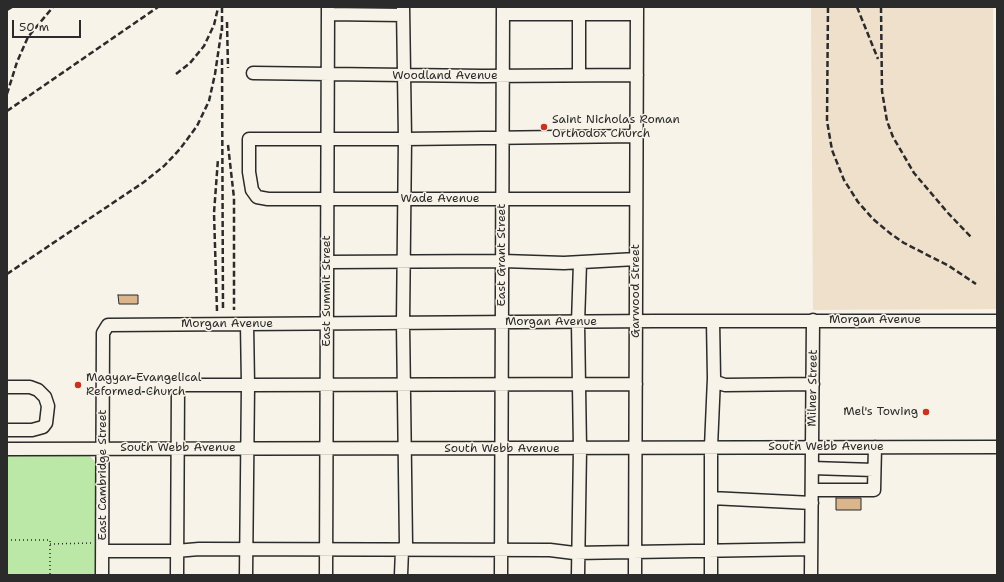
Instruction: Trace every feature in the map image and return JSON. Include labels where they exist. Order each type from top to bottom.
[{"type":"street","points":[[503,10],[637,11]]},
{"type":"street","name":"East Grant Street","points":[[501,575],[503,10]]},
{"type":"street","points":[[579,10],[579,75]]},
{"type":"street","points":[[328,11],[403,11],[402,76],[405,139],[403,199],[403,386],[406,545],[402,550],[402,575]]},
{"type":"street","name":"East Summit Street","points":[[326,575],[328,11]]},
{"type":"street","name":"Garwood Street","points":[[635,575],[637,11]]},
{"type":"street","name":"Woodland Avenue","points":[[253,73],[402,76],[637,75]]},
{"type":"street","points":[[328,139],[405,139],[503,136],[637,136]]},
{"type":"street","name":"Wade Avenue","points":[[328,139],[249,139],[249,172],[252,190],[257,197],[268,199],[636,199]]},
{"type":"street","points":[[328,262],[503,261],[580,263],[636,259]]},
{"type":"street","points":[[578,575],[580,449],[578,323],[580,263]]},
{"type":"street","name":"Morgan Avenue","points":[[105,328],[115,324],[578,323],[813,320],[997,321]]},
{"type":"street","name":"Milner Street","points":[[811,575],[813,320]]},
{"type":"street","points":[[711,575],[711,447],[714,378],[713,321]]},
{"type":"street","points":[[246,575],[248,448],[247,324]]},
{"type":"street","name":"East Cambridge Street","points":[[102,575],[103,333],[105,328]]},
{"type":"street","points":[[714,378],[716,382],[725,384],[813,384]]},
{"type":"street","points":[[103,385],[403,386],[636,384]]},
{"type":"street","points":[[176,575],[178,386]]},
{"type":"street","points":[[7,387],[30,387],[38,390],[46,397],[48,406],[46,423],[43,427],[32,430],[7,430]]},
{"type":"street","points":[[812,490],[874,490],[875,447]]},
{"type":"street","name":"South Webb Avenue","points":[[7,449],[997,447]]},
{"type":"street","points":[[812,468],[874,470]]},
{"type":"street","points":[[711,498],[812,503]]},
{"type":"street","points":[[102,551],[176,551],[199,549],[550,550],[578,553],[811,548]]},
{"type":"path","points":[[7,540],[50,540],[50,575]]},
{"type":"path","points":[[50,544],[92,543]]},
{"type":"shaded area","points":[[811,7],[993,7],[996,309],[813,310]]},
{"type":"green space","points":[[7,456],[90,456],[96,463],[96,575],[7,575]]},
{"type":"building","points":[[118,295],[138,295],[138,304],[119,304]]},
{"type":"building","points":[[836,498],[861,498],[861,510],[836,510]]},
{"type":"railway","points":[[7,10],[12,7]]},
{"type":"railway","points":[[7,94],[17,62],[28,37],[53,7]]},
{"type":"railway","points":[[7,111],[158,7]]},
{"type":"railway","points":[[222,7],[222,31]]},
{"type":"railway","points":[[828,7],[827,121],[832,150],[844,180],[858,202],[873,219],[891,234],[904,243],[949,266],[976,284]]},
{"type":"railway","points":[[857,7],[878,59]]},
{"type":"railway","points":[[881,7],[882,91],[887,121],[893,137],[914,173],[948,213],[971,237]]},
{"type":"railway","points":[[176,74],[190,63],[204,46],[214,25],[218,8]]},
{"type":"railway","points":[[227,22],[228,68]]},
{"type":"railway","points":[[7,274],[144,182],[164,166],[180,149],[197,126],[209,101],[215,74],[222,27]]},
{"type":"railway","points":[[222,59],[223,311]]},
{"type":"railway","points":[[228,145],[234,198],[234,310]]},
{"type":"railway","points":[[217,311],[214,213],[218,159]]},
{"type":"place","name":"Saint Nicholas Roman Orthodox Church","points":[[544,127]]},
{"type":"place","name":"Magyar Evangelical Reformed Church","points":[[78,385]]},
{"type":"place","name":"Mel's Towing","points":[[926,412]]}]
